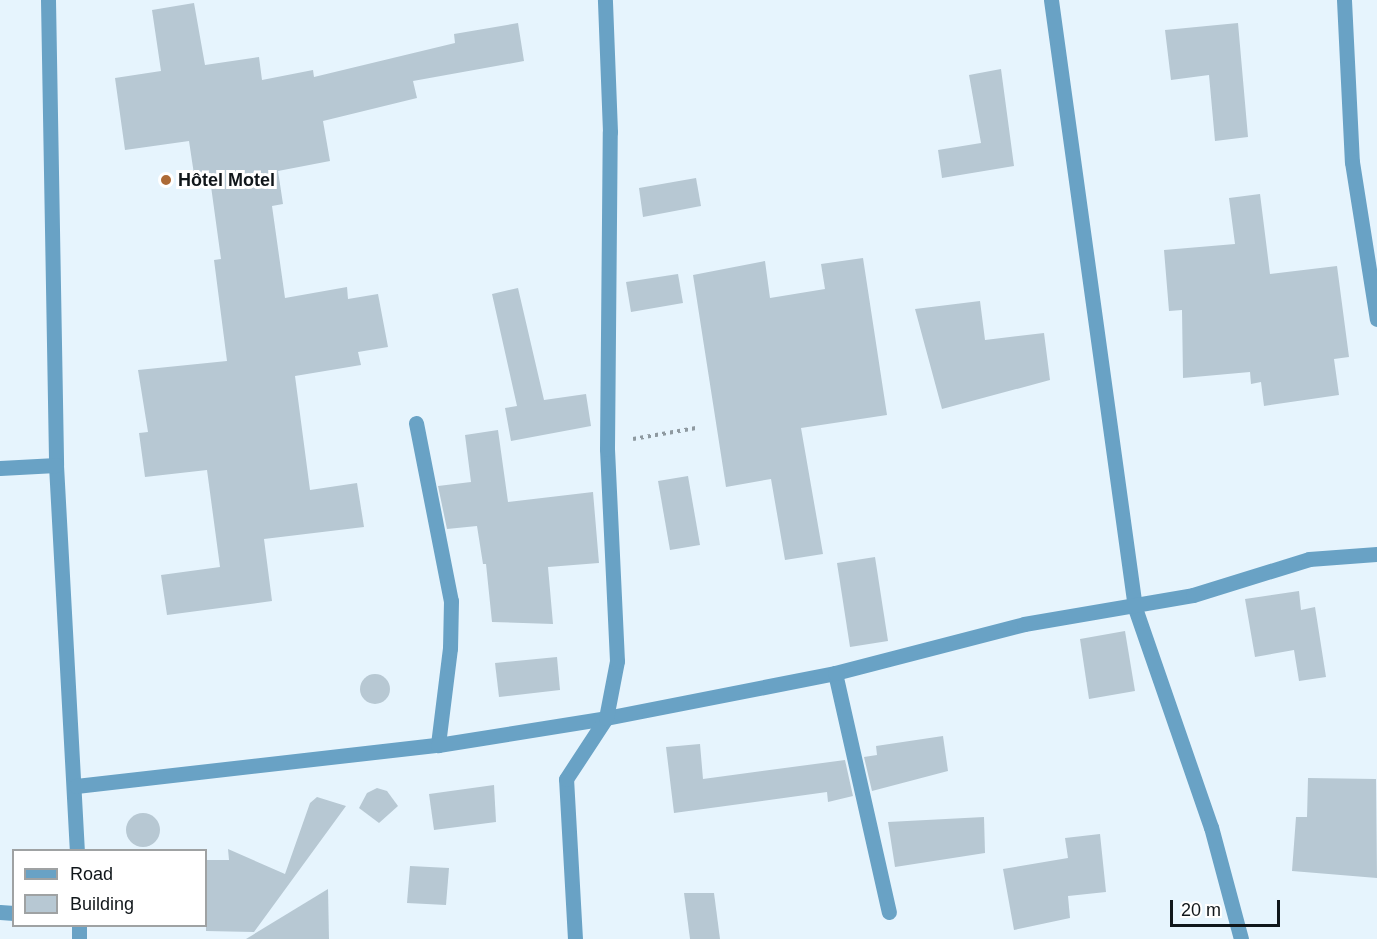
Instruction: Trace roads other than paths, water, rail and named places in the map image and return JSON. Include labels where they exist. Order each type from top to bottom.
[{"type":"street","points":[[48,0],[56,465],[76,786],[77,849]]},
{"type":"street","points":[[575,939],[566,779],[606,718],[616,661],[607,449],[609,132],[605,0]]},
{"type":"street","points":[[1052,0],[1135,608],[1211,827],[1241,939]]},
{"type":"street","points":[[1344,0],[1352,162],[1377,319]]},
{"type":"street","points":[[416,423],[451,601],[450,648],[438,745]]},
{"type":"street","points":[[0,468],[56,465]]},
{"type":"street","points":[[76,786],[438,745],[606,718],[835,673],[1024,624],[1135,608],[1193,595],[1309,559],[1377,554]]},
{"type":"street","points":[[835,673],[889,912]]},
{"type":"place","name":"Hôtel Motel","points":[[166,180]]}]
